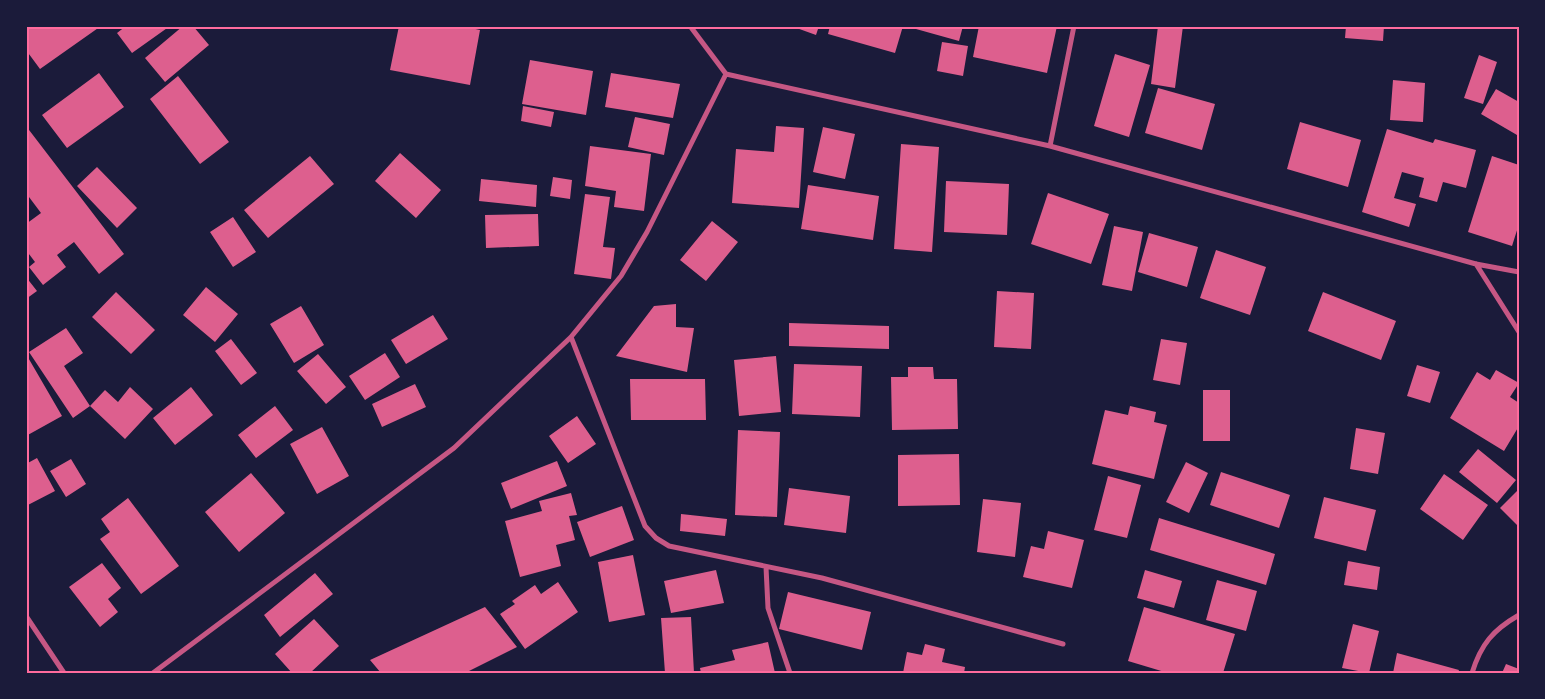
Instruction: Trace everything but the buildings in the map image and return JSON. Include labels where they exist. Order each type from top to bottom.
[{"type":"street","points":[[690,26],[726,74],[1050,146],[1476,264],[1519,272]]},
{"type":"street","points":[[1050,146],[1074,26]]},
{"type":"street","points":[[154,673],[454,448],[572,337],[620,276],[647,232],[726,74]]},
{"type":"street","points":[[1476,264],[1519,332]]},
{"type":"street","points":[[572,337],[645,526],[656,538],[669,546],[887,594],[1063,644]]},
{"type":"street","points":[[766,567],[768,608],[790,673]]},
{"type":"street","points":[[1472,673],[1478,653],[1498,627],[1519,615]]},
{"type":"street","points":[[26,616],[64,673]]}]
